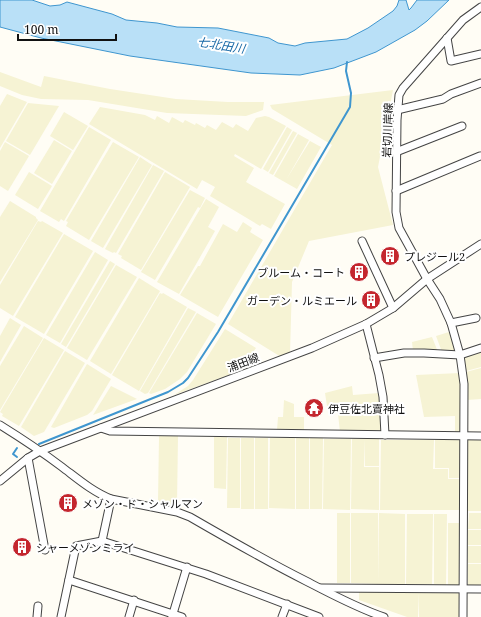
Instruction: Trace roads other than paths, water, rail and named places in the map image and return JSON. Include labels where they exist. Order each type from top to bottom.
[{"type":"street","name":"岩切川岸線","points":[[463,617],[465,436],[464,384],[460,355],[451,323],[440,299],[427,279],[399,228],[396,212],[397,110],[399,95],[403,88],[463,20],[481,7]]},
{"type":"street","points":[[447,38],[451,61],[481,54]]},
{"type":"street","points":[[397,110],[443,99],[451,94],[481,83]]},
{"type":"street","points":[[396,152],[462,126]]},
{"type":"street","points":[[396,191],[480,156]]},
{"type":"street","points":[[362,241],[392,308]]},
{"type":"street","name":"浦田線","points":[[0,481],[28,458],[40,451],[312,348],[366,324],[392,308],[427,279],[481,244]]},
{"type":"street","points":[[451,323],[476,318]]},
{"type":"street","points":[[366,324],[383,397],[385,435]]},
{"type":"street","points":[[374,358],[404,353],[460,355],[481,348]]},
{"type":"street","points":[[0,425],[40,451],[92,489],[112,499],[177,512],[190,517],[261,558],[366,614],[384,617]]},
{"type":"street","points":[[101,428],[110,431],[481,436]]},
{"type":"street","points":[[28,458],[45,550]]},
{"type":"street","points":[[102,542],[112,499]]},
{"type":"street","points":[[61,617],[76,546],[102,542],[187,567],[319,617]]},
{"type":"street","points":[[173,615],[187,567]]},
{"type":"street","points":[[68,580],[134,600],[182,617]]},
{"type":"street","points":[[319,588],[481,589]]},
{"type":"street","points":[[129,617],[134,600]]},
{"type":"street","points":[[282,617],[287,604]]},
{"type":"street","points":[[37,617],[38,606]]},
{"type":"water","name":"七北田川","points":[[0,0],[32,0],[50,6],[60,5],[67,2],[112,14],[126,20],[157,23],[177,27],[218,28],[269,38],[278,43],[295,46],[305,43],[347,39],[368,28],[393,11],[399,0],[406,0],[409,10],[417,0],[449,0],[415,30],[376,52],[334,68],[300,75],[251,73],[130,56],[41,38],[0,27]]},
{"type":"waterway","points":[[39,444],[168,392],[183,383],[188,378],[218,332],[350,107],[351,93],[346,71],[347,62]]},
{"type":"waterway","points":[[17,448],[13,454],[17,457]]},
{"type":"place","name":"プレジール2","points":[[390,256]]},
{"type":"place","name":"ブルーム・コート","points":[[359,272]]},
{"type":"place","name":"ガーデン・ルミエール","points":[[371,300]]},
{"type":"place","name":"伊豆佐北賣神社","points":[[314,408]]},
{"type":"place","name":"メゾン・ド・シャルマン","points":[[68,503]]},
{"type":"place","name":"シャーメゾンミライ","points":[[22,547]]}]
